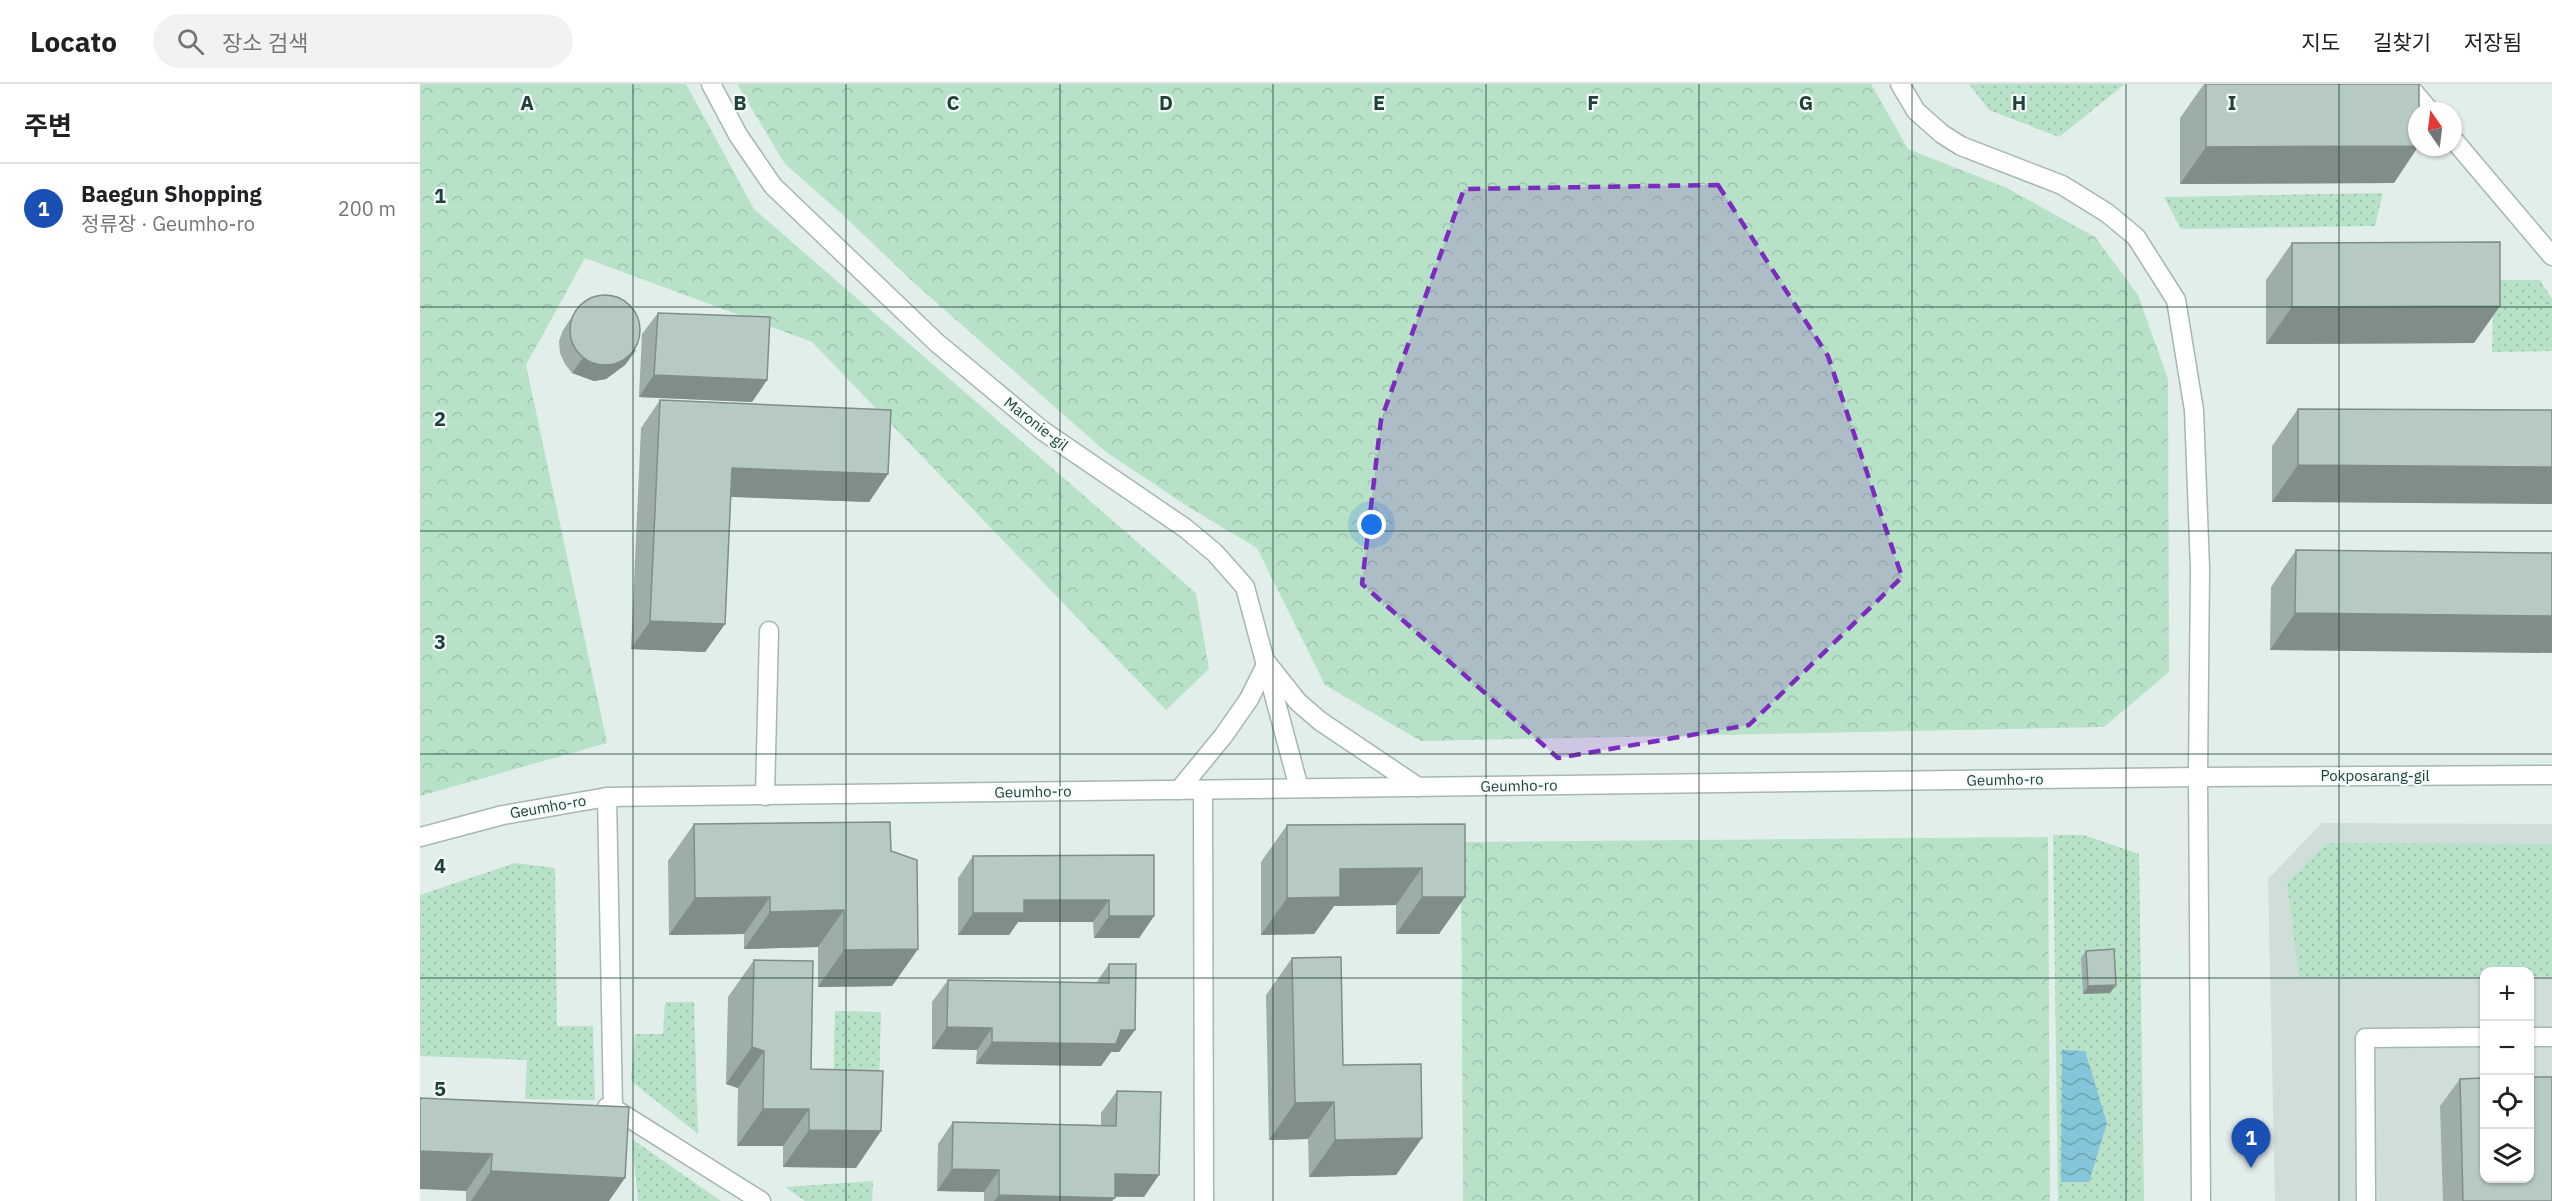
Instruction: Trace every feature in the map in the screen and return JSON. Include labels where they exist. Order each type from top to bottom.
[{"type":"street","name":"Maronie-gil","points":[[711,84],[738,135],[773,186],[937,343],[1042,431],[1185,528],[1215,553],[1245,587],[1299,788]]},
{"type":"street","points":[[1900,84],[1916,111],[1942,134],[1961,146],[2062,185],[2114,219],[2136,237],[2176,300],[2194,410],[2200,568],[2198,777],[2201,1201]]},
{"type":"street","points":[[2407,84],[2422,102]]},
{"type":"street","points":[[2462,150],[2552,256]]},
{"type":"street","points":[[765,796],[769,631]]},
{"type":"street","points":[[1179,790],[1243,708],[1267,663],[1298,702],[1320,721],[1418,787]]},
{"type":"street","name":"Pokposarang-gil","points":[[2198,777],[2552,775]]},
{"type":"street","name":"Geumho-ro","points":[[420,837],[503,815],[607,797],[2198,777]]},
{"type":"street","points":[[1203,790],[1204,1201]]},
{"type":"street","points":[[607,797],[612,1107]]},
{"type":"street","points":[[2366,1201],[2365,1038],[2480,1037]]},
{"type":"street","points":[[2534,1037],[2552,1037]]},
{"type":"street","points":[[590,1107],[612,1107],[761,1201]]},
{"type":"highlighted area","points":[[1718,185],[1828,356],[1902,577],[1749,725],[1558,758],[1362,584],[1381,420],[1464,189]]},
{"type":"shaded area","points":[[2322,823],[2552,824],[2552,1201],[2275,1201],[2268,879]]},
{"type":"green space","points":[[420,84],[686,84],[754,209],[1196,593],[1209,669],[1166,710],[812,342],[585,258],[526,365],[607,743],[420,796]]},
{"type":"green space","points":[[737,84],[1871,84],[1908,149],[2007,188],[2095,237],[2138,295],[2168,379],[2169,672],[2104,727],[1421,741],[1325,685],[1257,548],[1190,508],[1106,452],[912,281],[842,214],[785,164]]},
{"type":"green space","points":[[1969,84],[2125,84],[2059,137],[1989,110]]},
{"type":"green space","points":[[2383,193],[2375,226],[2181,229],[2164,197]]},
{"type":"green space","points":[[2494,280],[2540,280],[2552,299],[2552,351],[2492,352]]},
{"type":"green space","points":[[2053,835],[2084,835],[2139,854],[2144,1201],[2058,1201]]},
{"type":"green space","points":[[2048,837],[2050,1201],[1463,1201],[1461,842]]},
{"type":"green space","points":[[2327,843],[2552,844],[2552,976],[2534,976],[2534,967],[2480,967],[2480,977],[2299,977],[2287,883]]},
{"type":"green space","points":[[515,863],[555,868],[557,1026],[593,1026],[595,1100],[525,1099],[527,1060],[420,1056],[420,895]]},
{"type":"green space","points":[[665,1002],[694,1002],[698,1134],[631,1081],[635,1034],[663,1034]]},
{"type":"green space","points":[[835,1011],[881,1012],[879,1084],[833,1083]]},
{"type":"green space","points":[[632,1139],[721,1201],[638,1201]]},
{"type":"green space","points":[[873,1181],[872,1201],[805,1201],[785,1187]]},
{"type":"water","points":[[2062,1050],[2085,1051],[2107,1123],[2089,1182],[2061,1182]]},
{"type":"building","points":[[2206,84],[2419,84],[2419,102],[2408,102],[2408,146],[2206,147]]},
{"type":"building","points":[[2500,242],[2500,306],[2292,307],[2292,243]]},
{"type":"building","points":[[598,295],[612,295],[625,301],[634,310],[640,323],[638,343],[630,355],[612,365],[598,365],[585,359],[576,350],[570,337],[570,323],[576,310],[585,301]]},
{"type":"building","points":[[658,313],[770,317],[767,380],[654,375]]},
{"type":"building","points":[[660,400],[891,410],[888,474],[732,468],[725,624],[650,621]]},
{"type":"building","points":[[2298,409],[2552,410],[2552,467],[2298,465]]},
{"type":"building","points":[[2296,550],[2552,553],[2552,616],[2295,613]]},
{"type":"building","points":[[890,822],[891,851],[917,860],[918,949],[844,950],[844,910],[770,912],[770,897],[695,898],[694,824]]},
{"type":"building","points":[[1465,824],[1465,897],[1422,897],[1422,868],[1340,869],[1340,897],[1287,898],[1287,825]]},
{"type":"building","points":[[1154,855],[1154,916],[1109,916],[1109,900],[1024,900],[1024,913],[973,913],[973,856]]},
{"type":"building","points":[[2114,949],[2116,985],[2088,986],[2086,951]]},
{"type":"building","points":[[1341,957],[1343,1065],[1421,1064],[1422,1138],[1335,1140],[1334,1102],[1295,1103],[1292,958]]},
{"type":"building","points":[[754,960],[813,961],[811,1069],[883,1071],[881,1131],[809,1130],[809,1109],[763,1109],[764,1051],[752,1047]]},
{"type":"building","points":[[1109,964],[1136,964],[1135,1030],[1121,1030],[1116,1044],[992,1042],[992,1028],[947,1027],[948,980],[1109,983]]},
{"type":"building","points":[[2534,1077],[2552,1077],[2552,1201],[2463,1201],[2460,1079],[2480,1078],[2480,1183],[2534,1183]]},
{"type":"building","points":[[1117,1091],[1161,1092],[1159,1175],[1115,1174],[1115,1198],[999,1195],[999,1170],[952,1169],[953,1122],[1116,1126]]},
{"type":"building","points":[[420,1098],[629,1107],[625,1178],[491,1171],[492,1154],[420,1151]]},
{"type":"place","name":"Baegun Shopping","points":[[2251,1168]]}]
